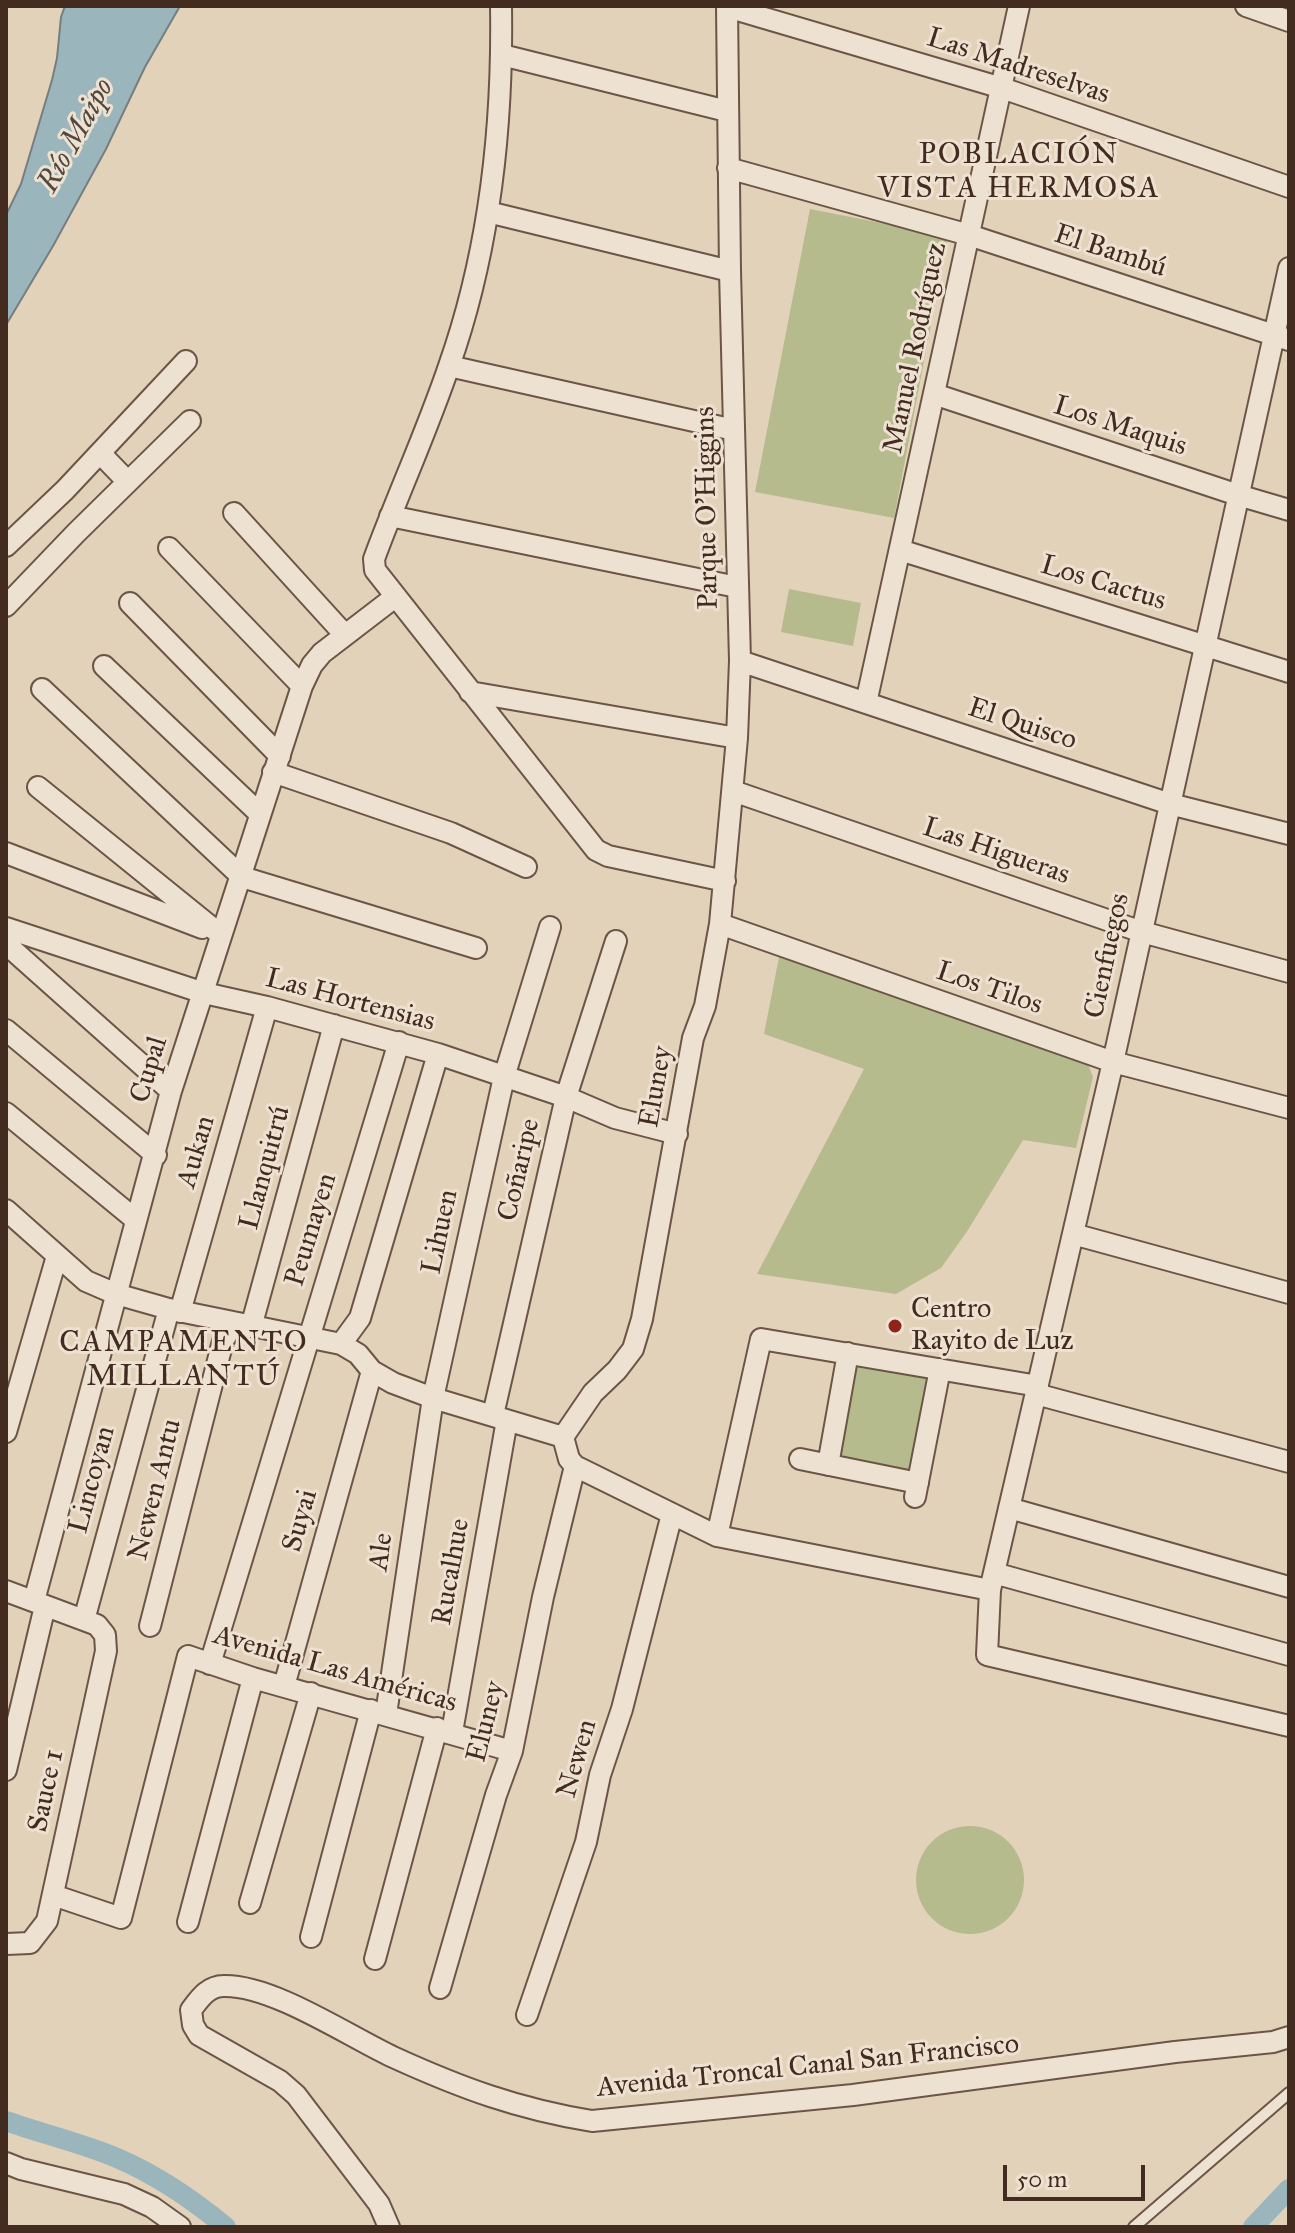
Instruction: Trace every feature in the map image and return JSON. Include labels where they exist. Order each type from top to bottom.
[{"type":"street","points":[[501,6],[498,134],[488,212],[468,302],[449,366],[374,559],[375,570],[600,853],[725,881]]},
{"type":"street","name":"Manuel Rodríguez","points":[[866,703],[1019,6]]},
{"type":"street","points":[[1246,6],[1289,21]]},
{"type":"street","name":"Las Madreselvas","points":[[727,7],[1002,88],[1289,187]]},
{"type":"street","name":"Parque O'Higgins","points":[[705,1006],[725,881],[740,661],[727,7]]},
{"type":"street","points":[[502,55],[727,111]]},
{"type":"street","name":"El Bambú","points":[[728,168],[969,235],[1282,338]]},
{"type":"street","points":[[488,212],[730,271]]},
{"type":"street","name":"Cienfuegos","points":[[1289,268],[1282,338],[1238,495],[1113,1062],[992,1581],[987,1655],[1289,1726]]},
{"type":"street","points":[[6,546],[100,453],[186,361]]},
{"type":"street","points":[[449,366],[734,430]]},
{"type":"street","name":"Los Maquis","points":[[934,394],[1289,510]]},
{"type":"street","points":[[6,606],[190,421]]},
{"type":"street","points":[[100,453],[127,481]]},
{"type":"street","points":[[234,513],[345,635]]},
{"type":"street","points":[[390,516],[737,587]]},
{"type":"street","points":[[169,548],[302,686]]},
{"type":"street","name":"Los Cactus","points":[[900,550],[1289,672]]},
{"type":"street","name":"Cupal","points":[[6,1770],[40,1604],[116,1294],[171,1091],[302,686],[322,653],[395,597]]},
{"type":"street","points":[[130,603],[277,764],[451,833],[526,867]]},
{"type":"street","name":"El Quisco","points":[[740,661],[1170,804],[1289,834]]},
{"type":"street","points":[[104,666],[260,814]]},
{"type":"street","points":[[42,689],[242,877],[476,948]]},
{"type":"street","points":[[470,692],[737,738]]},
{"type":"street","points":[[38,787],[221,935]]},
{"type":"street","name":"Las Higueras","points":[[733,791],[1142,932],[1289,972]]},
{"type":"street","points":[[6,853],[221,935]]},
{"type":"street","name":"Los Tilos","points":[[720,924],[1113,1062],[1289,1108]]},
{"type":"street","name":"Lihuen","points":[[433,1398],[504,1077],[550,927]]},
{"type":"street","name":"Las Hortensias","points":[[6,928],[204,993],[399,1042],[566,1097],[615,1118],[677,1134]]},
{"type":"street","name":"Coñaripe","points":[[500,1418],[566,1097],[616,941]]},
{"type":"street","points":[[6,944],[171,1091]]},
{"type":"street","name":"Eluney","points":[[563,1437],[593,1393],[633,1349],[642,1319],[693,1038],[705,1006]]},
{"type":"street","name":"Aukan","points":[[175,1311],[267,1007]]},
{"type":"street","name":"Llanquitrú","points":[[242,1325],[334,1025]]},
{"type":"street","points":[[6,1030],[156,1155]]},
{"type":"street","name":"Peumayen","points":[[210,1664],[399,1042]]},
{"type":"street","points":[[341,1344],[360,1318],[438,1054]]},
{"type":"street","points":[[6,1113],[136,1220]]},
{"type":"street","points":[[6,1210],[86,1281],[116,1294],[175,1311],[341,1344],[358,1354],[372,1371],[393,1383],[563,1437],[569,1459],[575,1466],[717,1536],[992,1581],[1289,1655]]},
{"type":"street","points":[[1073,1234],[1289,1293]]},
{"type":"street","points":[[6,1432],[57,1256]]},
{"type":"street","name":"Lincoyan","points":[[90,1622],[175,1311]]},
{"type":"street","name":"Newen Antu","points":[[150,1626],[223,1341],[242,1325]]},
{"type":"street","points":[[717,1536],[761,1339],[940,1369],[1037,1390],[1289,1462]]},
{"type":"street","points":[[828,1465],[848,1353]]},
{"type":"street","points":[[800,1459],[916,1490],[940,1369]]},
{"type":"street","name":"Suyai","points":[[284,1686],[372,1371]]},
{"type":"street","name":"Ale","points":[[311,1937],[379,1712],[433,1398]]},
{"type":"street","name":"Rucalhue","points":[[375,1959],[445,1730],[500,1418]]},
{"type":"street","name":"Eluney","points":[[440,1988],[496,1795],[512,1751],[549,1568],[575,1466]]},
{"type":"street","points":[[1009,1508],[1289,1587]]},
{"type":"street","name":"Newen","points":[[527,2015],[586,1842],[600,1775],[622,1709],[672,1514]]},
{"type":"street","points":[[6,1591],[90,1622]]},
{"type":"street","name":"Sauce 1","points":[[6,1944],[30,1943],[47,1921],[106,1651],[105,1635],[90,1622]]},
{"type":"street","name":"Avenida Las Américas","points":[[53,1895],[121,1918],[188,1656],[253,1678],[512,1751]]},
{"type":"street","points":[[188,1922],[253,1678]]},
{"type":"street","points":[[250,1903],[311,1693]]},
{"type":"street","name":"Avenida Troncal Canal San Francisco","points":[[389,2227],[379,2204],[296,2095],[280,2081],[199,2035],[193,2025],[191,2010],[205,1991],[222,1985],[248,1989],[279,2000],[392,2056],[477,2093],[537,2111],[592,2121],[853,2095],[1273,2042],[1289,2037]]},
{"type":"street","points":[[6,2163],[124,2194],[152,2207],[180,2227]]},
{"type":"lane","points":[[1134,2227],[1289,2093]]},
{"type":"green space","points":[[810,209],[948,236],[894,518],[755,492]]},
{"type":"green space","points":[[789,589],[861,603],[853,646],[781,632]]},
{"type":"green space","points":[[779,957],[1088,1064],[1093,1077],[1076,1148],[1023,1140],[941,1268],[896,1294],[757,1274],[864,1069],[764,1034]]},
{"type":"green space","points":[[854,1367],[929,1378],[911,1471],[838,1457]]},
{"type":"green space","points":[[970,1826],[991,1830],[1008,1842],[1020,1859],[1024,1880],[1020,1901],[1008,1918],[991,1930],[970,1934],[949,1930],[932,1918],[920,1901],[916,1880],[920,1859],[932,1842],[949,1830]]},
{"type":"water","name":"Río Maipo","points":[[65,6],[180,6],[145,67],[106,149],[6,325],[6,215],[21,184],[52,80]]},
{"type":"waterway","points":[[6,2121],[132,2165],[174,2188],[226,2227]]},
{"type":"waterway","points":[[1253,2227],[1289,2189]]},
{"type":"place","name":"Centro Rayito de Luz","points":[[895,1326]]},
{"type":"district","name":"POBLACIÓN VISTA HERMOSA","points":[[1019,173]]},
{"type":"district","name":"CAMPAMENTO MILLANTÚ","points":[[184,1361]]}]
